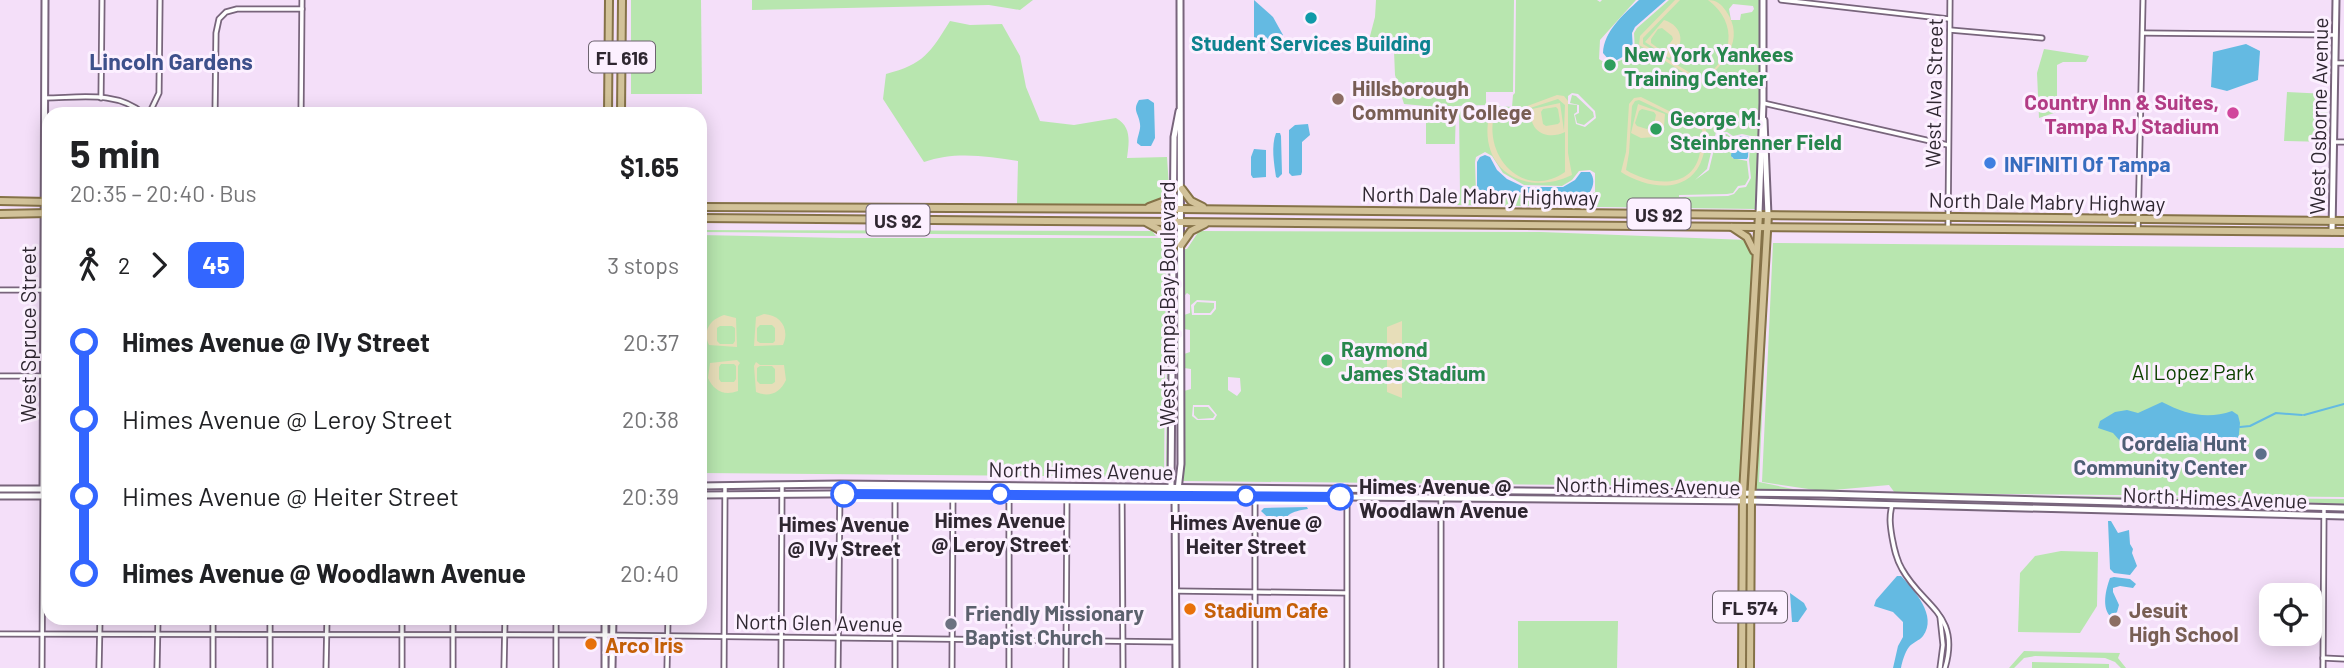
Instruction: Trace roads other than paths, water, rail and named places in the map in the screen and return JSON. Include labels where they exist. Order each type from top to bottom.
[{"type":"main road","name":"FL 616","points":[[608,107],[609,0]]},
{"type":"main road","name":"FL 616","points":[[621,107],[622,0]]},
{"type":"main road","points":[[1143,209],[1165,201],[1174,188]]},
{"type":"main road","points":[[1182,190],[1191,201],[1208,209]]},
{"type":"main road","points":[[0,201],[42,202]]},
{"type":"main road","name":"North Dale Mabry Highway","points":[[707,207],[1208,209],[2344,221]]},
{"type":"main road","points":[[932,209],[932,220]]},
{"type":"main road","points":[[1469,212],[1469,224]]},
{"type":"main road","points":[[0,214],[42,213]]},
{"type":"main road","name":"FL 574","points":[[1750,668],[1747,501],[1743,493],[1759,214]]},
{"type":"main road","name":"FL 574","points":[[1742,668],[1747,501],[1751,493],[1768,215]]},
{"type":"main road","name":"North Dale Mabry Highway","points":[[707,218],[2344,232]]},
{"type":"main road","points":[[2250,220],[2250,232]]},
{"type":"main road","points":[[1145,222],[1165,233],[1173,250]]},
{"type":"main road","points":[[1181,246],[1191,231],[1208,222]]},
{"type":"main road","points":[[1728,226],[1747,237],[1755,257]]},
{"type":"street","name":"West Spruce Street","points":[[45,0],[45,107]]},
{"type":"street","points":[[101,98],[102,0]]},
{"type":"street","points":[[152,107],[159,93],[160,0]]},
{"type":"street","points":[[301,107],[302,0]]},
{"type":"street","name":"West Tampa Bay Boulevard","points":[[1175,496],[1180,487],[1181,429],[1182,190],[1179,0]]},
{"type":"street","points":[[1759,214],[1763,0]]},
{"type":"street","points":[[1781,0],[1950,19]]},
{"type":"street","name":"West Alva Street","points":[[1948,229],[1950,0]]},
{"type":"street","points":[[2138,231],[2143,0]]},
{"type":"street","name":"West Osborne Avenue","points":[[2332,232],[2336,0]]},
{"type":"street","points":[[215,107],[216,33],[219,19],[226,12],[237,9],[302,9]]},
{"type":"street","points":[[1950,30],[2042,38]]},
{"type":"street","points":[[2143,33],[2336,35]]},
{"type":"street","points":[[2335,63],[2344,63]]},
{"type":"street","points":[[45,98],[101,98],[128,102],[135,107]]},
{"type":"street","points":[[1763,103],[1948,145]]},
{"type":"street","points":[[1763,103],[1768,164],[1768,215]]},
{"type":"street","name":"West Tampa Bay Boulevard","points":[[1176,668],[1175,496],[1171,487],[1174,137],[1179,111]]},
{"type":"street","points":[[2334,142],[2344,142]]},
{"type":"street","points":[[1173,289],[1181,289]]},
{"type":"street","points":[[0,290],[42,290]]},
{"type":"street","points":[[1172,306],[1181,306]]},
{"type":"street","points":[[1173,356],[1181,356]]},
{"type":"street","points":[[0,376],[42,376]]},
{"type":"street","points":[[1172,429],[1181,429]]},
{"type":"street","points":[[1156,487],[1168,478],[1172,464]]},
{"type":"street","points":[[838,668],[839,484]]},
{"type":"street","points":[[895,485],[895,668]]},
{"type":"street","points":[[929,485],[929,494]]},
{"type":"street","points":[[952,668],[953,485]]},
{"type":"street","points":[[1009,485],[1009,668]]},
{"type":"street","name":"North Himes Avenue","points":[[707,486],[1009,485],[1751,493],[2039,498],[2344,508]]},
{"type":"street","points":[[724,668],[725,486]]},
{"type":"street","points":[[781,668],[782,486]]},
{"type":"street","points":[[1066,668],[1067,486]]},
{"type":"street","points":[[1255,488],[1255,668]]},
{"type":"street","points":[[1347,488],[1347,668]]},
{"type":"street","points":[[0,489],[42,489]]},
{"type":"street","points":[[1441,489],[1441,668]]},
{"type":"street","points":[[1550,491],[1550,499]]},
{"type":"street","name":"North Himes Avenue","points":[[707,495],[1009,494],[1747,501],[2344,516]]},
{"type":"street","points":[[1122,495],[1123,668]]},
{"type":"street","points":[[0,496],[42,496]]},
{"type":"street","points":[[1974,498],[1975,506]]},
{"type":"street","points":[[2039,498],[2039,507]]},
{"type":"street","points":[[2100,500],[2100,509]]},
{"type":"street","points":[[1892,505],[1888,517],[1902,569],[1945,622],[1948,637],[1942,668]]},
{"type":"street","points":[[2323,668],[2324,507]]},
{"type":"street","points":[[1176,591],[1346,593]]},
{"type":"street","name":"West Spruce Street","points":[[42,625],[42,668]]},
{"type":"street","points":[[99,668],[100,625]]},
{"type":"street","points":[[157,668],[158,625]]},
{"type":"street","points":[[213,625],[213,668]]},
{"type":"street","points":[[270,625],[270,668]]},
{"type":"street","points":[[327,625],[327,668]]},
{"type":"street","points":[[402,625],[402,668]]},
{"type":"street","points":[[453,625],[453,668]]},
{"type":"street","points":[[504,668],[505,625]]},
{"type":"street","points":[[556,625],[556,668]]},
{"type":"street","points":[[607,625],[612,668]]},
{"type":"street","points":[[605,668],[611,625]]},
{"type":"street","points":[[667,668],[668,625]]},
{"type":"street","name":"North Glen Avenue","points":[[0,635],[609,635],[1176,642]]},
{"type":"street","points":[[2323,658],[2344,659]]},
{"type":"water","points":[[1254,0],[1273,17],[1283,35],[1273,46],[1268,39],[1254,38]]},
{"type":"water","points":[[1639,0],[1666,0],[1635,27],[1632,33],[1633,51],[1617,60],[1609,60],[1603,53],[1607,38],[1615,24]]},
{"type":"water","points":[[2246,44],[2260,51],[2258,80],[2227,91],[2211,87],[2213,52]]},
{"type":"water","points":[[1148,99],[1154,103],[1155,138],[1151,146],[1141,146],[1137,143],[1140,126],[1136,107],[1139,100]]},
{"type":"water","points":[[1308,124],[1310,135],[1302,142],[1302,172],[1301,175],[1292,176],[1289,173],[1289,130],[1295,125]]},
{"type":"water","points":[[1276,133],[1281,136],[1282,174],[1278,178],[1273,155]]},
{"type":"water","points":[[1749,137],[1748,157],[1734,159],[1731,156],[1733,139]]},
{"type":"water","points":[[1254,149],[1266,150],[1266,177],[1253,178],[1251,175]]},
{"type":"water","points":[[1485,155],[1490,157],[1497,170],[1507,179],[1524,187],[1563,187],[1575,180],[1581,172],[1590,172],[1593,185],[1589,193],[1483,192],[1477,188],[1477,162]]},
{"type":"water","points":[[2162,402],[2196,414],[2214,415],[2232,411],[2238,415],[2240,423],[2238,444],[2231,450],[2212,442],[2193,441],[2163,450],[2140,442],[2121,442],[2113,433],[2098,428],[2100,421],[2115,412],[2127,410],[2138,413]]},
{"type":"water","points":[[1264,508],[1308,509],[1290,514],[1279,528],[1261,511]]},
{"type":"water","points":[[2108,521],[2111,521],[2118,533],[2129,530],[2137,566],[2130,575],[2114,573],[2110,569]]},
{"type":"water","points":[[1897,576],[1901,576],[1918,596],[1928,620],[1923,636],[1908,649],[1901,668],[1893,668],[1903,637],[1903,622],[1893,612],[1874,606]]},
{"type":"water","points":[[2110,578],[2130,579],[2136,584],[2133,588],[2113,588],[2119,605],[2117,612],[2111,617],[2106,609],[2105,598]]},
{"type":"water","points":[[1790,593],[1804,603],[1807,609],[1798,622],[1792,622]]},
{"type":"waterway","points":[[2304,415],[2344,404]]},
{"type":"waterway","points":[[2240,427],[2250,426],[2276,413],[2302,415]]},
{"type":"place","name":"Student Services Building","points":[[1311,18]]},
{"type":"place","name":"New York Yankees Training Center","points":[[1610,65]]},
{"type":"place","name":"Hillsborough Community College","points":[[1338,99]]},
{"type":"place","name":"Country Inn & Suites, Tampa RJ Stadium","points":[[2233,113]]},
{"type":"place","name":"George M. Steinbrenner Field","points":[[1656,129]]},
{"type":"place","name":"INFINITI Of Tampa","points":[[1990,163]]},
{"type":"place","name":"Raymond James Stadium","points":[[1327,360]]},
{"type":"place","name":"Cordelia Hunt Community Center","points":[[2261,454]]},
{"type":"place","name":"Himes Avenue @ IVy Street","points":[[844,494]]},
{"type":"place","name":"Himes Avenue @ Leroy Street","points":[[1000,494]]},
{"type":"place","name":"Himes Avenue @ Heiter Street","points":[[1246,496]]},
{"type":"place","name":"Himes Avenue @ Woodlawn Avenue","points":[[1340,497]]},
{"type":"place","name":"Stadium Cafe","points":[[1190,609]]},
{"type":"place","name":"Jesuit High School","points":[[2115,621]]},
{"type":"place","name":"Friendly Missionary Baptist Church","points":[[951,624]]},
{"type":"place","name":"Arco Iris","points":[[591,644]]},
{"type":"district","name":"Lincoln Gardens","points":[[171,61]]},
{"type":"park label","name":"Al Lopez Park","points":[[2193,371]]}]
